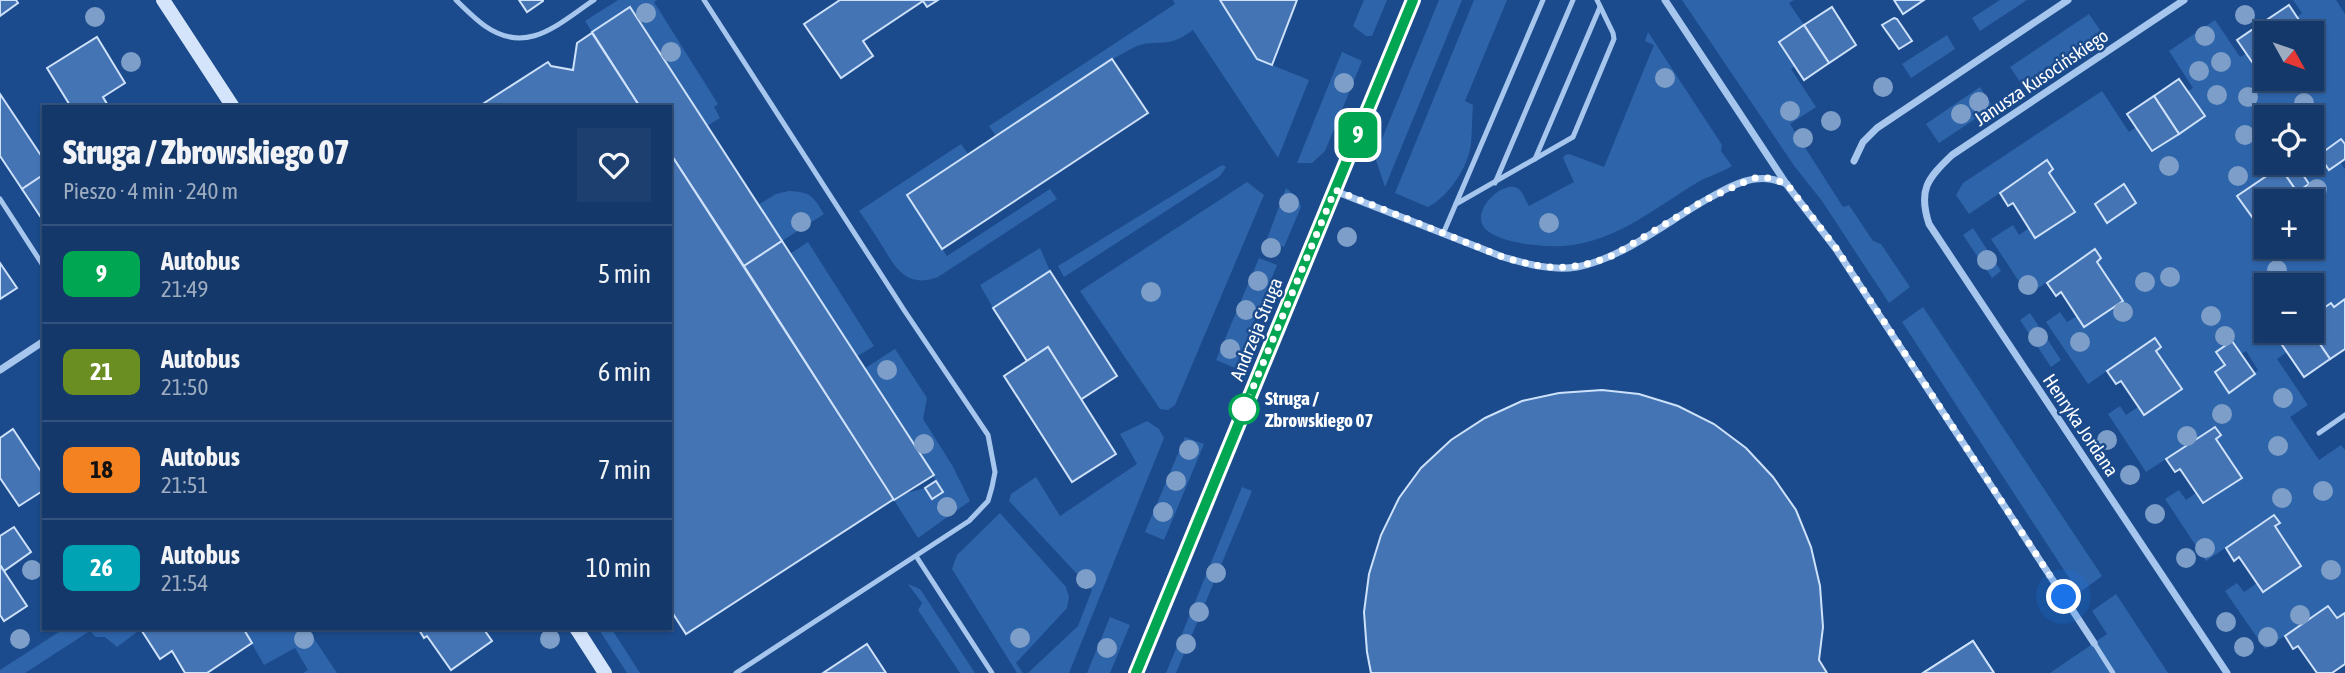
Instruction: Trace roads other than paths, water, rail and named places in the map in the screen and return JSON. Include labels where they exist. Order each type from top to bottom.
[{"type":"street","name":"Andrzeja Struga","points":[[1136,673],[1413,0]]},
{"type":"street","points":[[1665,0],[1787,184],[1836,248],[2094,643]]},
{"type":"street","points":[[1854,161],[1863,142],[1877,128],[2068,0]]},
{"type":"street","name":"Janusza Kusocińskiego","points":[[1925,189],[1937,170],[1952,155],[2184,0]]},
{"type":"street","points":[[166,1],[232,105]]},
{"type":"street","points":[[1335,190],[1443,234],[1530,265],[1552,268],[1575,267],[1614,255],[1703,201],[1755,178],[1770,178],[1787,184]]},
{"type":"street","name":"Henryka Jordana","points":[[1925,189],[1923,204],[1929,224],[2227,673]]},
{"type":"street","points":[[0,370],[42,342]]},
{"type":"street","points":[[577,630],[605,673]]},
{"type":"lane","points":[[456,0],[485,26],[499,34],[526,38],[538,36],[594,0]]},
{"type":"lane","points":[[704,0],[988,435],[995,472],[988,501],[969,521],[736,673]]},
{"type":"lane","points":[[1443,234],[1543,0]]},
{"type":"lane","points":[[1495,183],[1573,0]]},
{"type":"lane","points":[[1456,204],[1565,143],[1577,130],[1614,40],[1597,0]]},
{"type":"lane","points":[[1535,159],[1600,7]]},
{"type":"lane","points":[[0,199],[42,264]]},
{"type":"lane","points":[[2319,433],[2345,415]]},
{"type":"lane","points":[[916,556],[992,673]]},
{"type":"lane","points":[[2094,643],[2113,673]]},
{"type":"place","name":"Struga / Zbrowskiego 07","points":[[1244,409]]}]
